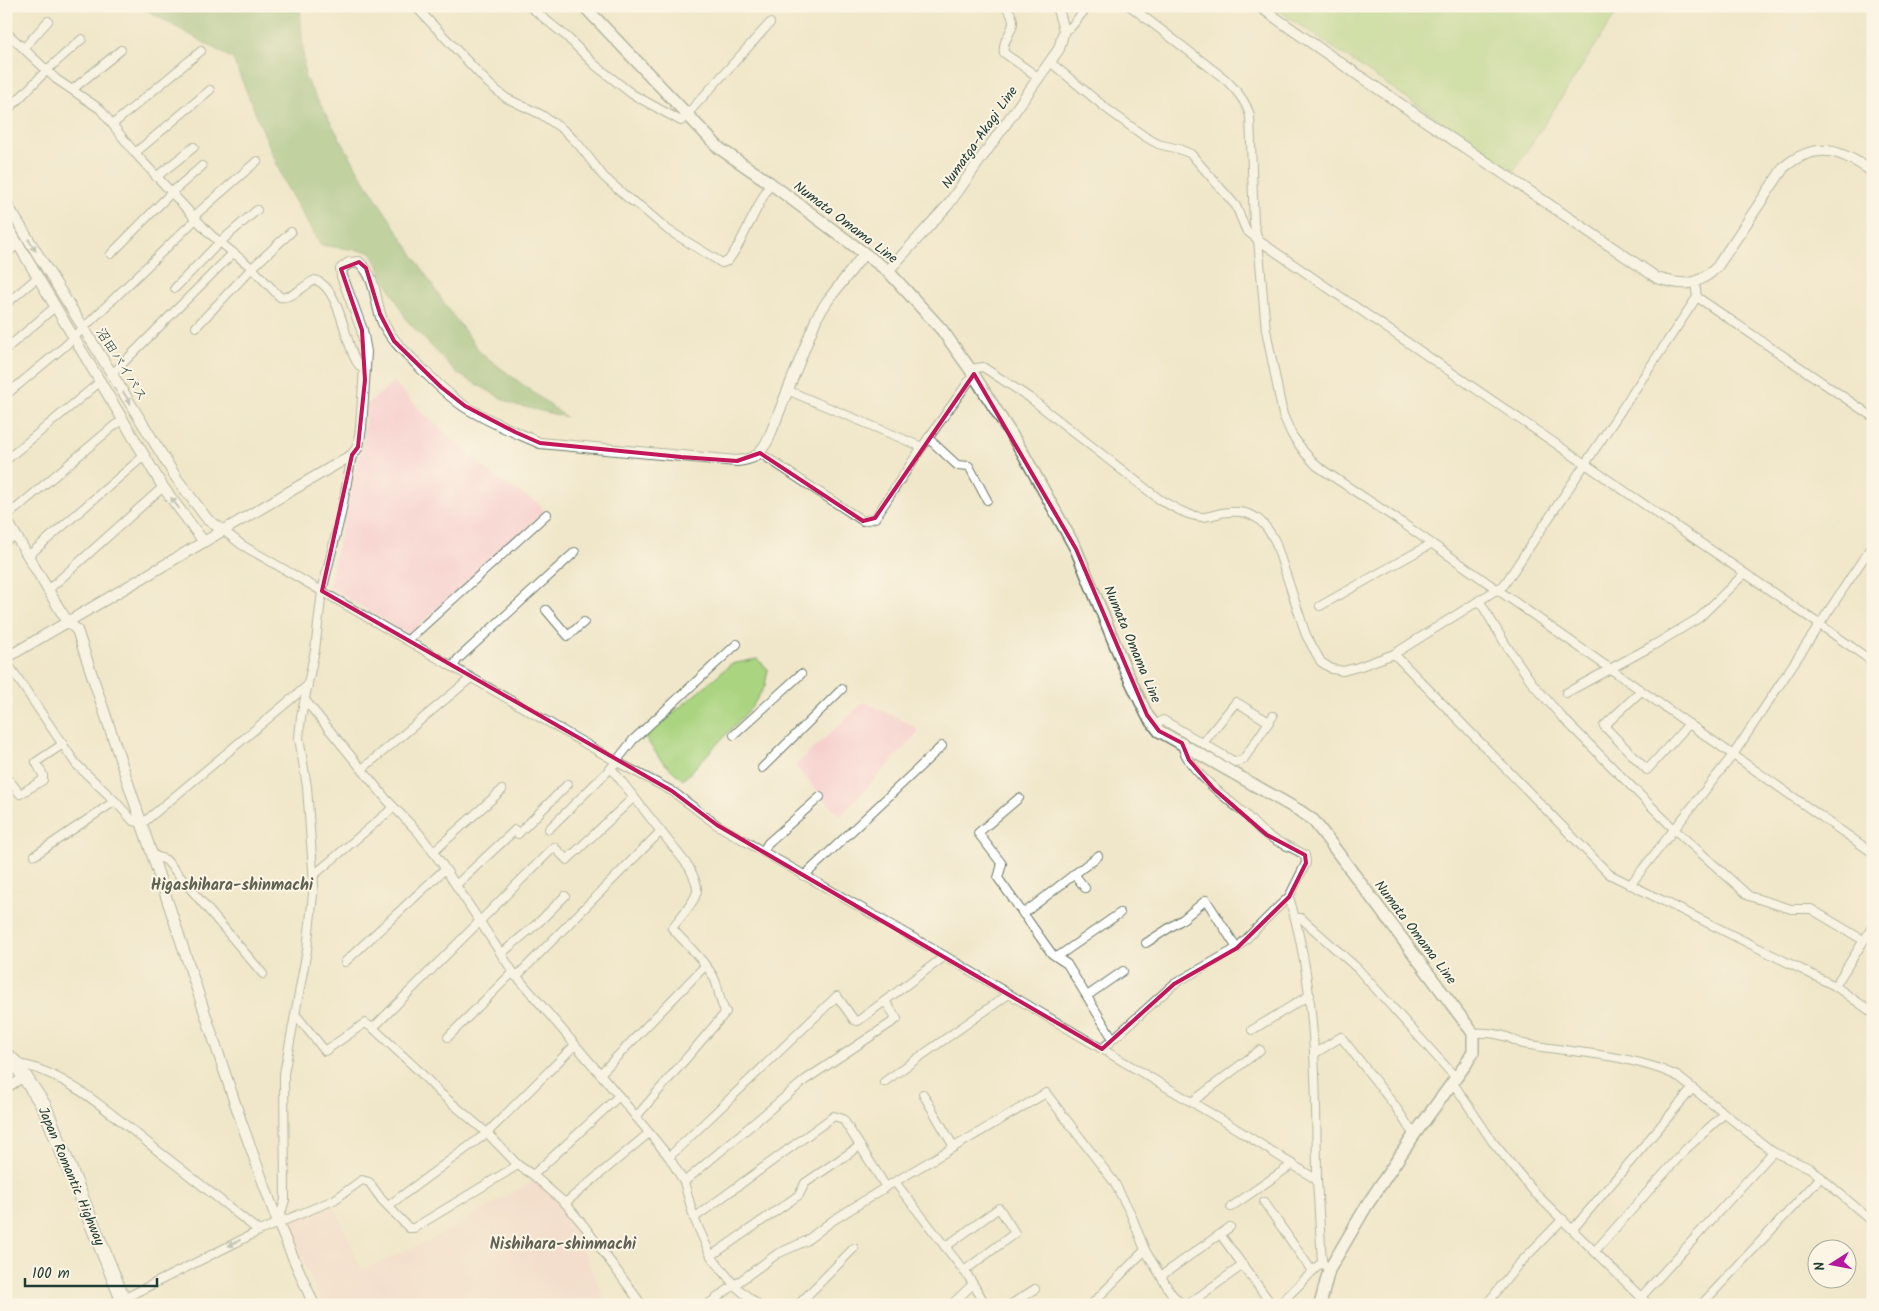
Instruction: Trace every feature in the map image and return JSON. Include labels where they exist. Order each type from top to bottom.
[{"type":"highway","name":"Japan Romantic Highway","points":[[16,1065],[44,1106],[124,1302]]},
{"type":"main road","name":"Numata Omama Line","points":[[584,6],[719,148],[770,183],[888,271],[942,330],[972,372],[1023,452],[1076,549],[1126,671],[1148,715],[1159,731],[1300,811],[1314,821],[1473,1033]]},
{"type":"main road","points":[[1320,1305],[1325,1266],[1414,1136],[1455,1081],[1472,1052],[1473,1033]]},
{"type":"street","points":[[416,6],[489,84],[506,98],[542,115],[565,131],[604,177],[629,199],[668,230],[722,263],[728,261],[738,246],[770,183]]},
{"type":"street","points":[[529,6],[567,37],[595,66],[632,94],[681,121],[770,23]]},
{"type":"street","points":[[1005,6],[1014,20],[1003,48],[1004,53],[1038,77]]},
{"type":"street","points":[[1057,6],[1064,30],[1071,27],[1088,6]]},
{"type":"street","points":[[1130,6],[1225,79],[1238,91],[1248,108],[1250,116],[1254,224],[1258,240],[1266,330],[1284,415],[1292,435],[1305,454],[1317,466],[1873,853]]},
{"type":"street","points":[[1259,6],[1334,60],[1515,180],[1657,278],[1671,283],[1695,282],[1706,278],[1717,267],[1784,167],[1793,160],[1807,154],[1833,151],[1851,156],[1873,172]]},
{"type":"street","points":[[24,48],[48,21]]},
{"type":"street","name":"Numatga-Akagi Line","points":[[888,271],[948,205],[1059,49],[1064,30]]},
{"type":"street","points":[[6,32],[56,79],[100,109],[135,153],[171,193],[220,242],[252,268],[280,297],[286,298],[293,295],[315,280],[325,285],[347,332],[355,359],[365,372]]},
{"type":"street","points":[[6,112],[47,70],[82,40]]},
{"type":"street","points":[[72,89],[121,50]]},
{"type":"street","points":[[113,124],[201,51]]},
{"type":"street","points":[[1050,62],[1144,136],[1158,144],[1191,154],[1236,206],[1246,230],[1258,240],[1873,662]]},
{"type":"street","points":[[135,153],[210,90]]},
{"type":"street","points":[[156,177],[194,147]]},
{"type":"street","points":[[6,395],[84,328],[195,218],[257,161]]},
{"type":"street","points":[[111,254],[171,193],[202,166]]},
{"type":"street","name":"沼田バイパス","points":[[6,203],[177,479],[208,520],[223,530]]},
{"type":"street","points":[[175,288],[220,242],[258,210]]},
{"type":"street","name":"沼田バイパス","points":[[6,224],[163,487],[204,542]]},
{"type":"street","points":[[196,327],[252,268],[291,232]]},
{"type":"street","points":[[6,254],[18,244]]},
{"type":"street","points":[[112,374],[233,253]]},
{"type":"street","points":[[143,823],[132,821],[76,764],[6,660],[352,454],[358,447],[366,352],[362,330],[341,269],[349,263],[359,262],[366,268],[375,291],[380,314],[394,342],[441,387],[465,406],[515,432],[540,442],[737,461],[750,460],[760,453],[768,440],[817,317],[864,254]]},
{"type":"street","points":[[6,304],[38,277]]},
{"type":"street","points":[[760,453],[864,521],[875,518],[972,372],[983,367],[1030,398],[1158,499],[1181,512],[1202,517],[1229,512],[1244,512],[1255,516],[1267,527],[1275,541],[1306,635],[1321,662],[1332,669],[1343,671],[1358,668],[1394,654],[1504,584],[1697,297],[1695,282]]},
{"type":"street","points":[[1697,297],[1873,417]]},
{"type":"street","points":[[6,349],[56,306]]},
{"type":"street","points":[[6,460],[101,381]]},
{"type":"street","points":[[787,390],[922,446]]},
{"type":"street","points":[[124,420],[115,425],[6,518],[68,622],[77,630],[242,1124],[278,1223],[314,1305]]},
{"type":"street","points":[[928,438],[957,464],[969,466],[987,500]]},
{"type":"street","points":[[278,1223],[286,1200],[284,1074],[307,950],[314,875],[310,847],[307,787],[299,738],[301,717],[306,700],[322,591],[341,514],[352,454]]},
{"type":"street","points":[[28,556],[145,455]]},
{"type":"street","points":[[48,590],[163,487]]},
{"type":"street","points":[[408,640],[547,514]]},
{"type":"street","points":[[223,530],[242,544],[408,640],[614,765],[672,791],[718,825],[1192,1102],[1317,1180]]},
{"type":"street","points":[[6,541],[16,535]]},
{"type":"street","points":[[1320,606],[1431,544]]},
{"type":"street","points":[[1630,885],[1733,755],[1873,544]]},
{"type":"street","points":[[453,667],[458,659],[576,552]]},
{"type":"street","points":[[1566,693],[1699,618],[1744,574]]},
{"type":"street","points":[[1479,600],[1533,684],[1562,717],[1674,829],[1748,896],[1791,909],[1811,909],[1864,940]]},
{"type":"street","points":[[546,610],[568,636],[584,622]]},
{"type":"street","points":[[549,829],[614,765],[633,740],[737,644]]},
{"type":"street","points":[[1394,654],[1609,874],[1835,986],[1873,1013]]},
{"type":"street","points":[[734,735],[801,674]]},
{"type":"street","points":[[362,769],[471,678]]},
{"type":"street","points":[[143,823],[308,685]]},
{"type":"street","points":[[762,768],[842,689]]},
{"type":"street","points":[[1641,691],[1604,726],[1647,770],[1689,724]]},
{"type":"street","points":[[306,700],[394,807],[418,832],[456,885],[514,975],[669,1157],[684,1182],[694,1218],[711,1256],[736,1286],[758,1305]]},
{"type":"street","points":[[1155,725],[1163,720],[1234,762],[1243,760],[1271,719],[1236,702],[1203,743]]},
{"type":"street","points":[[1102,1049],[1174,984],[1237,948],[1289,897],[1306,863],[1305,855],[1267,835],[1214,789],[1189,760],[1183,751],[1182,743]]},
{"type":"street","points":[[6,780],[10,781],[20,794],[43,780],[43,775],[36,762],[63,744]]},
{"type":"street","points":[[804,876],[942,746]]},
{"type":"street","points":[[614,765],[634,797],[689,867],[697,887],[697,895],[672,928],[713,976],[719,990],[720,1004],[726,1012],[636,1117]]},
{"type":"street","points":[[456,885],[515,830],[518,834],[568,784]]},
{"type":"street","points":[[433,852],[502,790]]},
{"type":"street","points":[[373,1028],[554,847],[567,860],[634,797]]},
{"type":"street","points":[[763,852],[768,843],[820,797]]},
{"type":"street","points":[[1019,798],[978,833],[1002,864],[998,878],[1052,954],[1067,964],[1114,1038]]},
{"type":"street","points":[[35,854],[114,801]]},
{"type":"street","points":[[314,875],[394,807]]},
{"type":"street","points":[[448,1038],[661,832]]},
{"type":"street","points":[[153,855],[166,860],[262,974]]},
{"type":"street","points":[[1023,914],[1098,856]]},
{"type":"street","points":[[345,962],[445,869]]},
{"type":"street","points":[[1074,874],[1085,888]]},
{"type":"street","points":[[501,954],[539,922],[565,896]]},
{"type":"street","points":[[1279,1305],[1312,1271],[1325,1266],[1317,1180],[1314,1054],[1310,995],[1296,918],[1289,897]]},
{"type":"street","points":[[1146,943],[1183,919],[1206,900],[1237,948]]},
{"type":"street","points":[[1057,958],[1120,913]]},
{"type":"street","points":[[1296,918],[1301,918],[1357,968],[1455,1081],[1492,1141],[1535,1193],[1595,1251],[1643,1302],[1773,1152]]},
{"type":"street","points":[[1835,986],[1873,926]]},
{"type":"street","points":[[669,1157],[837,996],[854,1020],[858,1021],[945,956]]},
{"type":"street","points":[[600,1074],[705,966]]},
{"type":"street","points":[[1087,996],[1123,971]]},
{"type":"street","points":[[884,1082],[1009,994]]},
{"type":"street","points":[[1252,1030],[1310,995]]},
{"type":"street","points":[[684,1182],[805,1080],[897,1019],[885,1001]]},
{"type":"street","points":[[296,1014],[325,1051],[365,1023],[373,1028],[440,1093],[487,1133],[518,1165],[533,1175],[565,1203],[585,1227],[642,1305]]},
{"type":"street","points":[[1473,1033],[1487,1032],[1506,1037],[1521,1044],[1608,1057],[1660,1068],[1677,1076],[1773,1152],[1810,1168],[1873,1222]]},
{"type":"street","points":[[1314,1054],[1341,1037],[1395,1106],[1414,1136]]},
{"type":"street","points":[[388,1206],[487,1133],[575,1046]]},
{"type":"street","points":[[1192,1102],[1260,1050]]},
{"type":"street","points":[[6,1089],[16,1065],[29,1065],[67,1083],[138,1135],[259,1231]]},
{"type":"street","points":[[1573,1229],[1692,1088]]},
{"type":"street","points":[[708,1305],[778,1254],[806,1241],[832,1221],[886,1187],[1046,1093],[1114,1182],[1130,1212],[1145,1250],[1171,1293],[1182,1305]]},
{"type":"street","points":[[923,1094],[954,1147]]},
{"type":"street","points":[[533,1175],[619,1096]]},
{"type":"street","points":[[1595,1251],[1686,1149],[1724,1114]]},
{"type":"street","points":[[694,1218],[834,1116],[842,1119],[886,1187]]},
{"type":"street","points":[[565,1203],[649,1132]]},
{"type":"street","points":[[711,1256],[800,1196],[805,1183],[860,1146]]},
{"type":"street","points":[[1231,1207],[1293,1164]]},
{"type":"street","points":[[108,1305],[124,1302],[259,1231],[334,1200],[362,1180],[369,1182],[409,1228],[414,1228],[518,1165]]},
{"type":"street","points":[[1701,1305],[1821,1177]]},
{"type":"street","points":[[895,1182],[964,1271],[986,1305]]},
{"type":"street","points":[[1264,1202],[1312,1271]]},
{"type":"street","points":[[945,1247],[999,1208],[1015,1233],[964,1271]]},
{"type":"street","points":[[1486,1305],[1517,1266],[1563,1219]]},
{"type":"street","points":[[1161,1276],[1230,1227]]},
{"type":"street","points":[[1220,1234],[1272,1305]]},
{"type":"street","points":[[798,1305],[854,1248]]},
{"type":"street","points":[[1091,1305],[1145,1250]]},
{"type":"street","points":[[1187,1305],[1243,1265]]},
{"type":"street","points":[[951,1305],[973,1284]]},
{"type":"street","points":[[1010,1305],[1035,1289]]},
{"type":"highlighted area","points":[[359,262],[366,268],[380,314],[394,341],[441,387],[465,406],[515,432],[540,443],[681,457],[737,461],[760,453],[863,521],[875,518],[974,374],[1076,549],[1147,715],[1159,731],[1182,743],[1189,760],[1214,789],[1267,835],[1305,855],[1306,863],[1289,897],[1237,948],[1174,984],[1102,1049],[717,825],[672,791],[322,591],[352,455],[358,447],[365,380],[362,330],[341,269]]},
{"type":"shaded area","points":[[394,382],[424,414],[498,480],[538,503],[545,511],[411,633],[407,634],[329,587],[354,471],[362,450],[367,405]]},
{"type":"shaded area","points":[[864,702],[914,726],[919,732],[840,816],[795,766]]},
{"type":"shaded area","points":[[535,1180],[565,1207],[607,1305],[323,1305],[287,1222],[333,1204],[362,1270],[427,1242]]},
{"type":"green space","points":[[139,6],[300,6],[305,78],[360,173],[444,303],[481,353],[566,417],[512,404],[458,374],[407,321],[371,252],[320,245],[285,184],[233,59]]},
{"type":"green space","points":[[1272,6],[1621,6],[1514,171]]},
{"type":"green space","points":[[757,659],[768,669],[765,686],[751,708],[683,780],[660,759],[645,737],[731,664]]},
{"type":"district","name":"Higashihara-shinmachi","points":[[232,884]]},
{"type":"district","name":"Nishihara-shinmachi","points":[[563,1243]]}]
